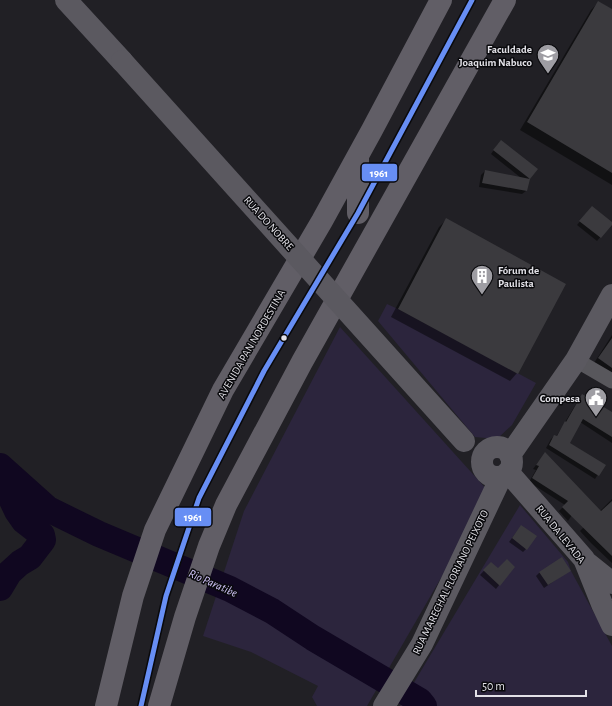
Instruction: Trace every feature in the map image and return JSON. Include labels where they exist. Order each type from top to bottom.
[{"type":"highway","name":"AVENIDA PAN NORDESTINA","points":[[106,706],[133,596],[155,530],[223,390],[283,288],[358,155],[441,0]]},
{"type":"highway","points":[[159,706],[185,617],[209,546],[226,505],[274,413],[505,0]]},
{"type":"highway","points":[[358,155],[358,213]]},
{"type":"main road","name":"RUA DO NOBRE","points":[[66,0],[467,444],[499,464]]},
{"type":"main road","name":"RUA MARECHAL FLORIANO PEIXOTO","points":[[384,706],[402,674],[422,644],[499,464],[576,360],[612,295]]},
{"type":"main road","name":"RUA DA LEVADA","points":[[499,464],[584,560],[607,598],[612,625]]},
{"type":"main road","points":[[584,560],[612,583]]},
{"type":"street","points":[[576,360],[612,381]]},
{"type":"shaded area","points":[[387,304],[536,383],[512,425],[497,439],[475,437],[378,321]]},
{"type":"shaded area","points":[[340,327],[490,493],[367,706],[317,706],[312,697],[318,686],[251,652],[203,636],[244,511]]},
{"type":"shaded area","points":[[520,505],[568,562],[571,571],[612,646],[612,706],[400,706]]},
{"type":"building","points":[[598,1],[612,9],[612,173],[527,122]]},
{"type":"building","points":[[501,140],[538,169],[530,179],[493,150]]},
{"type":"building","points":[[485,170],[530,179],[527,191],[482,183]]},
{"type":"building","points":[[592,206],[612,222],[612,225],[601,238],[579,221]]},
{"type":"building","name":"Fórum de Paulista","points":[[446,218],[566,284],[518,374],[398,309]]},
{"type":"building","points":[[612,338],[612,368],[598,358]]},
{"type":"building","points":[[582,394],[612,412],[612,437],[583,419],[570,443],[606,465],[599,476],[549,445],[554,435],[557,436]]},
{"type":"building","points":[[545,452],[601,511],[612,501],[612,556],[562,507],[568,501],[532,478],[539,466],[536,465]]},
{"type":"building","points":[[521,525],[537,536],[527,550],[512,538]]},
{"type":"building","points":[[562,557],[571,571],[548,585],[539,572]]},
{"type":"building","points":[[507,559],[515,567],[500,586],[483,570],[491,562],[498,568]]},
{"type":"waterway","name":"Rio Paratibe","points":[[0,466],[48,509],[99,534],[230,589],[272,611],[313,638],[420,701],[424,706]]},
{"type":"waterway","points":[[0,475],[17,511],[24,521],[42,535],[43,540],[30,557],[20,563],[9,573],[0,588]]},
{"type":"transit line","name":"1961","points":[[141,706],[166,596],[199,498],[264,371],[358,213],[472,0]]},
{"type":"place","name":"Faculdade Joaquim Nabuco","points":[[548,74]]},
{"type":"place","name":"Fórum de Paulista","points":[[482,296]]},
{"type":"place","name":"Compesa","points":[[596,418]]}]
